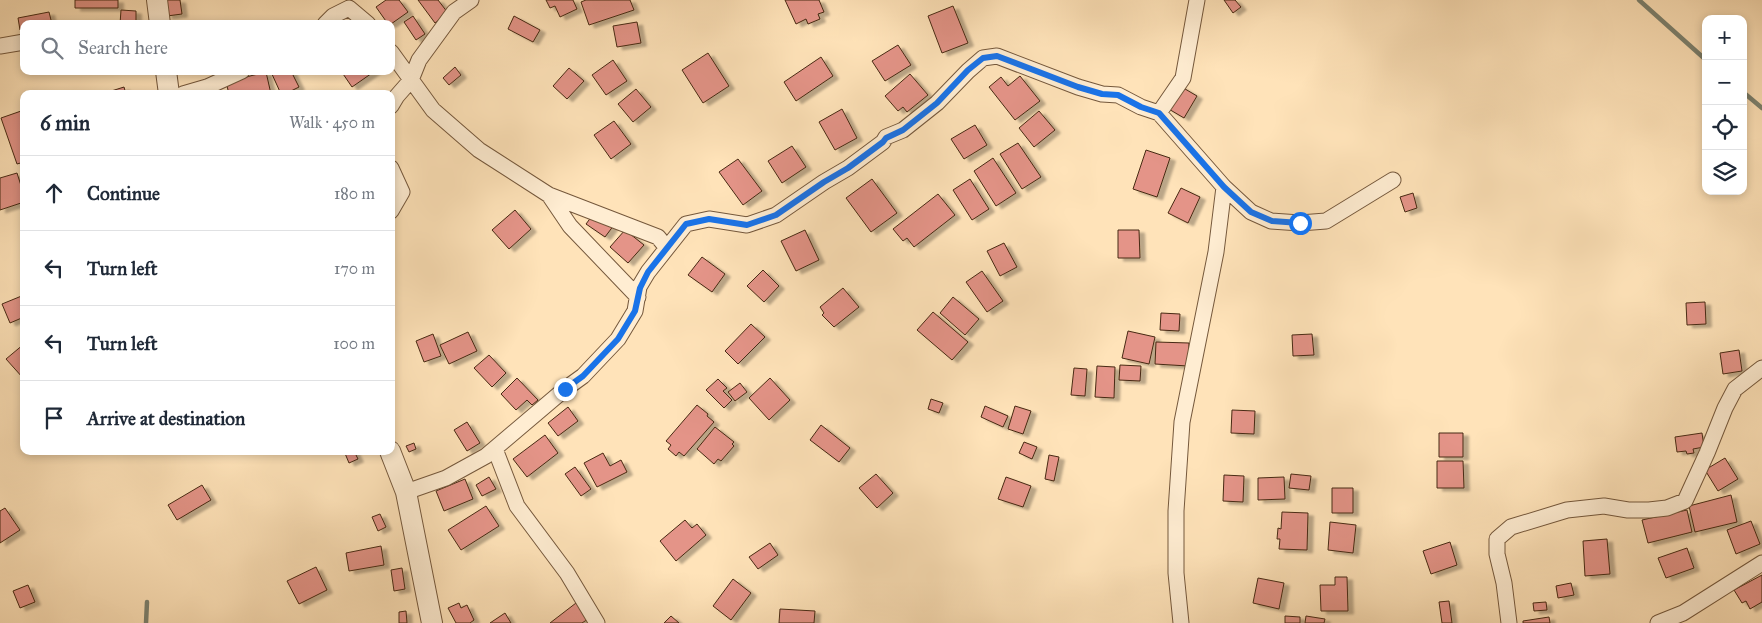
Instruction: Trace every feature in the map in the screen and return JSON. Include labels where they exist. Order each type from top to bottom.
[{"type":"street","points":[[157,0],[160,20]]},
{"type":"street","points":[[395,99],[411,80],[419,60],[454,12],[471,0]]},
{"type":"street","points":[[1159,113],[1183,78],[1197,0]]},
{"type":"street","points":[[329,20],[348,8],[363,20]]},
{"type":"street","points":[[0,46],[20,43]]},
{"type":"street","points":[[406,492],[446,478],[486,456],[583,376],[607,352],[626,327],[635,311],[640,288],[648,272],[686,224],[709,219],[747,225],[776,215],[848,168],[886,138],[903,130],[937,103],[968,70],[983,58],[997,56],[1078,87],[1102,94],[1118,95],[1141,107],[1159,113],[1224,187],[1251,212],[1272,221],[1300,223],[1326,221],[1393,180]]},
{"type":"street","points":[[395,58],[433,110],[479,150],[549,195],[658,237],[667,248]]},
{"type":"street","points":[[167,75],[168,90]]},
{"type":"street","points":[[197,90],[233,75]]},
{"type":"street","points":[[395,177],[402,192],[395,204]]},
{"type":"street","points":[[1181,623],[1176,573],[1176,511],[1182,422],[1216,252],[1224,187]]},
{"type":"street","points":[[549,195],[570,226],[638,297]]},
{"type":"street","points":[[1509,623],[1504,583],[1497,554],[1497,538],[1511,527],[1568,510],[1604,506],[1628,510],[1649,510],[1667,508],[1684,501],[1735,389],[1762,368]]},
{"type":"street","points":[[495,449],[518,506],[567,573],[598,623]]},
{"type":"street","points":[[392,455],[406,492],[432,623]]},
{"type":"street","points":[[1658,623],[1683,613],[1762,563]]},
{"type":"building","points":[[75,0],[118,0],[118,8],[75,8]]},
{"type":"building","points":[[165,0],[180,0],[182,14],[167,16]]},
{"type":"building","points":[[386,0],[399,0],[408,12],[395,21],[385,20],[376,7]]},
{"type":"building","points":[[418,0],[438,0],[448,13],[435,23]]},
{"type":"building","points":[[546,0],[573,0],[577,9],[560,17],[555,6],[550,8]]},
{"type":"building","points":[[586,0],[630,0],[634,10],[589,25],[581,2]]},
{"type":"building","points":[[785,0],[819,0],[824,12],[818,14],[820,19],[808,24],[806,19],[796,24]]},
{"type":"building","points":[[1224,0],[1235,0],[1241,7],[1233,13]]},
{"type":"building","points":[[953,6],[968,43],[942,53],[928,16]]},
{"type":"building","points":[[121,10],[136,11],[136,20],[120,20]]},
{"type":"building","points":[[49,12],[51,20],[20,20],[20,30],[18,18]]},
{"type":"building","points":[[413,16],[425,34],[416,40],[404,22]]},
{"type":"building","points":[[514,16],[540,30],[533,42],[508,29]]},
{"type":"building","points":[[637,22],[641,43],[617,47],[613,26]]},
{"type":"building","points":[[898,45],[911,65],[885,81],[872,61]]},
{"type":"building","points":[[708,53],[729,86],[703,103],[682,70]]},
{"type":"building","points":[[821,57],[833,76],[796,101],[784,82]]},
{"type":"building","points":[[613,60],[627,81],[606,95],[592,75]]},
{"type":"building","points":[[455,67],[461,75],[449,85],[443,78]]},
{"type":"building","points":[[569,68],[584,81],[567,99],[553,86]]},
{"type":"building","points":[[910,74],[928,95],[907,112],[903,107],[898,111],[885,96]]},
{"type":"building","points":[[254,75],[267,75],[270,90],[228,90],[226,82]]},
{"type":"building","points":[[272,75],[293,75],[299,87],[293,90],[279,90]]},
{"type":"building","points":[[344,75],[369,75],[352,87]]},
{"type":"building","points":[[1020,76],[1040,101],[1015,120],[989,87],[1001,77],[1008,86]]},
{"type":"building","points":[[1180,86],[1197,96],[1184,118],[1167,108]]},
{"type":"building","points":[[636,89],[651,107],[633,122],[618,104]]},
{"type":"building","points":[[842,109],[857,138],[835,150],[819,122]]},
{"type":"building","points":[[20,111],[20,163],[17,164],[1,118]]},
{"type":"building","points":[[1039,111],[1055,130],[1034,147],[1019,128]]},
{"type":"building","points":[[614,121],[631,144],[611,159],[594,135]]},
{"type":"building","points":[[975,125],[987,145],[964,159],[951,139]]},
{"type":"building","points":[[1018,143],[1041,177],[1022,189],[1000,154]]},
{"type":"building","points":[[792,146],[806,167],[782,183],[768,161]]},
{"type":"building","points":[[1146,150],[1170,158],[1157,197],[1133,189]]},
{"type":"building","points":[[993,158],[1016,193],[996,206],[974,171]]},
{"type":"building","points":[[738,159],[762,191],[743,205],[719,172]]},
{"type":"building","points":[[17,173],[20,182],[20,203],[0,210],[0,178]]},
{"type":"building","points":[[872,179],[897,213],[871,232],[846,198]]},
{"type":"building","points":[[970,179],[989,209],[972,220],[953,190]]},
{"type":"building","points":[[1181,188],[1200,197],[1188,223],[1168,213]]},
{"type":"building","points":[[1413,193],[1417,208],[1405,212],[1400,197]]},
{"type":"building","points":[[938,194],[955,215],[914,247],[907,238],[903,241],[893,229]]},
{"type":"building","points":[[515,210],[531,229],[509,249],[492,230]]},
{"type":"building","points":[[595,212],[614,225],[605,237],[586,224]]},
{"type":"building","points":[[625,230],[644,245],[628,263],[610,247]]},
{"type":"building","points":[[805,230],[819,260],[796,271],[781,241]]},
{"type":"building","points":[[1118,230],[1139,230],[1140,258],[1118,258]]},
{"type":"building","points":[[1004,243],[1017,267],[1000,276],[987,251]]},
{"type":"building","points":[[702,257],[725,274],[712,292],[688,275]]},
{"type":"building","points":[[763,270],[779,286],[764,302],[747,286]]},
{"type":"building","points":[[982,271],[1003,301],[987,312],[966,282]]},
{"type":"building","points":[[843,288],[859,307],[834,327],[822,315],[824,313],[820,307]]},
{"type":"building","points":[[20,297],[20,319],[10,323],[2,304]]},
{"type":"building","points":[[953,297],[979,319],[965,335],[940,313]]},
{"type":"building","points":[[1705,302],[1706,324],[1687,325],[1686,303]]},
{"type":"building","points":[[933,312],[968,342],[952,360],[917,330]]},
{"type":"building","points":[[1161,313],[1180,314],[1179,331],[1160,330]]},
{"type":"building","points":[[751,324],[765,337],[738,364],[725,351]]},
{"type":"building","points":[[1128,331],[1155,337],[1149,364],[1122,358]]},
{"type":"building","points":[[468,332],[477,351],[449,364],[440,345]]},
{"type":"building","points":[[433,334],[441,356],[424,362],[416,341]]},
{"type":"building","points":[[1312,334],[1314,355],[1293,356],[1292,335]]},
{"type":"building","points":[[1156,342],[1189,343],[1188,366],[1155,364]]},
{"type":"building","points":[[20,347],[20,375],[6,359]]},
{"type":"building","points":[[1739,350],[1742,371],[1723,374],[1720,353]]},
{"type":"building","points":[[489,355],[506,373],[492,387],[474,368]]},
{"type":"building","points":[[1120,365],[1141,366],[1140,381],[1119,380]]},
{"type":"building","points":[[1097,366],[1115,367],[1114,398],[1095,397]]},
{"type":"building","points":[[1074,368],[1087,369],[1085,396],[1071,395]]},
{"type":"building","points":[[517,378],[538,400],[532,405],[527,400],[516,410],[501,394]]},
{"type":"building","points":[[770,378],[790,400],[769,420],[749,398]]},
{"type":"building","points":[[718,379],[727,388],[723,391],[732,400],[724,408],[706,390]]},
{"type":"building","points":[[740,383],[747,392],[735,401],[728,392]]},
{"type":"building","points":[[931,399],[943,403],[939,413],[928,409]]},
{"type":"building","points":[[697,405],[714,422],[684,456],[679,452],[676,456],[668,449],[671,445],[666,441]]},
{"type":"building","points":[[985,406],[1008,416],[1003,427],[981,417]]},
{"type":"building","points":[[1015,406],[1031,411],[1023,434],[1008,429]]},
{"type":"building","points":[[568,407],[578,421],[558,436],[548,423]]},
{"type":"building","points":[[1232,410],[1255,411],[1254,434],[1231,433]]},
{"type":"building","points":[[467,422],[480,443],[467,451],[454,430]]},
{"type":"building","points":[[821,425],[850,448],[839,462],[810,440]]},
{"type":"building","points":[[715,427],[734,442],[732,444],[734,446],[721,461],[718,459],[714,464],[697,449]]},
{"type":"building","points":[[1439,433],[1463,433],[1463,457],[1439,457]]},
{"type":"building","points":[[1702,433],[1704,447],[1693,449],[1694,453],[1687,454],[1686,451],[1677,452],[1675,437]]},
{"type":"building","points":[[545,435],[558,453],[527,477],[513,459]]},
{"type":"building","points":[[1024,442],[1037,447],[1032,459],[1019,453]]},
{"type":"building","points":[[414,443],[416,449],[409,452],[406,446]]},
{"type":"building","points":[[603,453],[610,466],[621,460],[627,472],[597,487],[584,463]]},
{"type":"building","points":[[346,455],[356,455],[358,459],[349,463]]},
{"type":"building","points":[[1049,455],[1059,457],[1054,481],[1045,479]]},
{"type":"building","points":[[1725,458],[1738,479],[1718,491],[1705,470]]},
{"type":"building","points":[[1437,461],[1463,461],[1464,488],[1437,488]]},
{"type":"building","points":[[575,467],[591,489],[581,496],[565,474]]},
{"type":"building","points":[[876,474],[893,493],[877,508],[859,488]]},
{"type":"building","points":[[1291,474],[1311,476],[1309,490],[1289,488]]},
{"type":"building","points":[[1224,475],[1244,476],[1243,502],[1223,501]]},
{"type":"building","points":[[489,477],[496,489],[482,496],[476,485]]},
{"type":"building","points":[[1006,477],[1031,486],[1023,507],[998,499]]},
{"type":"building","points":[[1284,477],[1285,499],[1258,500],[1258,478]]},
{"type":"building","points":[[465,479],[473,499],[444,511],[436,491]]},
{"type":"building","points":[[202,485],[211,500],[177,520],[168,505]]},
{"type":"building","points":[[1332,488],[1353,488],[1353,513],[1332,513]]},
{"type":"building","points":[[1731,495],[1737,522],[1695,532],[1689,506]]},
{"type":"building","points":[[486,506],[499,526],[461,550],[448,530]]},
{"type":"building","points":[[5,508],[20,530],[0,543],[0,511]]},
{"type":"building","points":[[1687,510],[1692,532],[1648,543],[1642,520]]},
{"type":"building","points":[[1282,512],[1308,513],[1307,550],[1279,549],[1280,539],[1277,539],[1278,528],[1281,529]]},
{"type":"building","points":[[380,514],[386,527],[378,531],[372,517]]},
{"type":"building","points":[[685,520],[692,528],[697,524],[706,535],[676,561],[660,541]]},
{"type":"building","points":[[1751,521],[1760,544],[1736,554],[1727,530]]},
{"type":"building","points":[[1330,522],[1356,525],[1353,553],[1328,550]]},
{"type":"building","points":[[1607,539],[1610,574],[1585,576],[1583,541]]},
{"type":"building","points":[[1450,542],[1457,565],[1431,574],[1423,551]]},
{"type":"building","points":[[770,543],[778,555],[758,569],[749,557]]},
{"type":"building","points":[[381,546],[384,565],[349,571],[346,553]]},
{"type":"building","points":[[1687,548],[1694,568],[1666,578],[1658,558]]},
{"type":"building","points":[[316,567],[327,590],[299,604],[287,581]]},
{"type":"building","points":[[402,568],[405,589],[394,591],[391,570]]},
{"type":"building","points":[[1762,575],[1762,602],[1750,609],[1746,601],[1742,603],[1734,590]]},
{"type":"building","points":[[1335,577],[1347,577],[1348,611],[1321,611],[1320,585],[1335,585]]},
{"type":"building","points":[[1258,578],[1284,583],[1279,609],[1253,603]]},
{"type":"building","points":[[733,579],[751,593],[731,620],[713,606]]},
{"type":"building","points":[[1571,583],[1574,595],[1558,598],[1556,586]]},
{"type":"building","points":[[28,585],[35,602],[20,608],[13,591]]},
{"type":"building","points":[[1449,601],[1452,623],[1442,623],[1439,602]]},
{"type":"building","points":[[1546,602],[1547,610],[1534,611],[1533,603]]},
{"type":"building","points":[[459,603],[461,608],[467,605],[474,620],[470,623],[456,623],[448,608]]},
{"type":"building","points":[[576,603],[588,619],[582,623],[550,623]]},
{"type":"building","points":[[780,609],[815,611],[814,623],[779,623]]},
{"type":"building","points":[[406,611],[407,623],[399,623],[399,612]]},
{"type":"building","points":[[505,613],[511,623],[490,623]]},
{"type":"building","points":[[671,616],[679,623],[664,623]]},
{"type":"building","points":[[1285,616],[1300,617],[1300,623],[1285,623]]},
{"type":"building","points":[[1306,616],[1325,619],[1324,623],[1305,623]]},
{"type":"building","points":[[1549,617],[1550,623],[1523,623],[1523,621]]},
{"type":"waterway","points":[[1639,0],[1702,56]]},
{"type":"waterway","points":[[1747,95],[1762,108]]},
{"type":"waterway","points":[[146,623],[147,602]]},
{"type":"route","points":[[565,389],[583,376],[618,339],[635,311],[640,288],[648,272],[686,224],[709,219],[747,225],[776,215],[848,168],[886,138],[903,130],[937,103],[968,70],[983,58],[997,56],[1078,87],[1102,94],[1118,95],[1141,107],[1159,113],[1224,187],[1251,212],[1272,221],[1300,223]]}]
